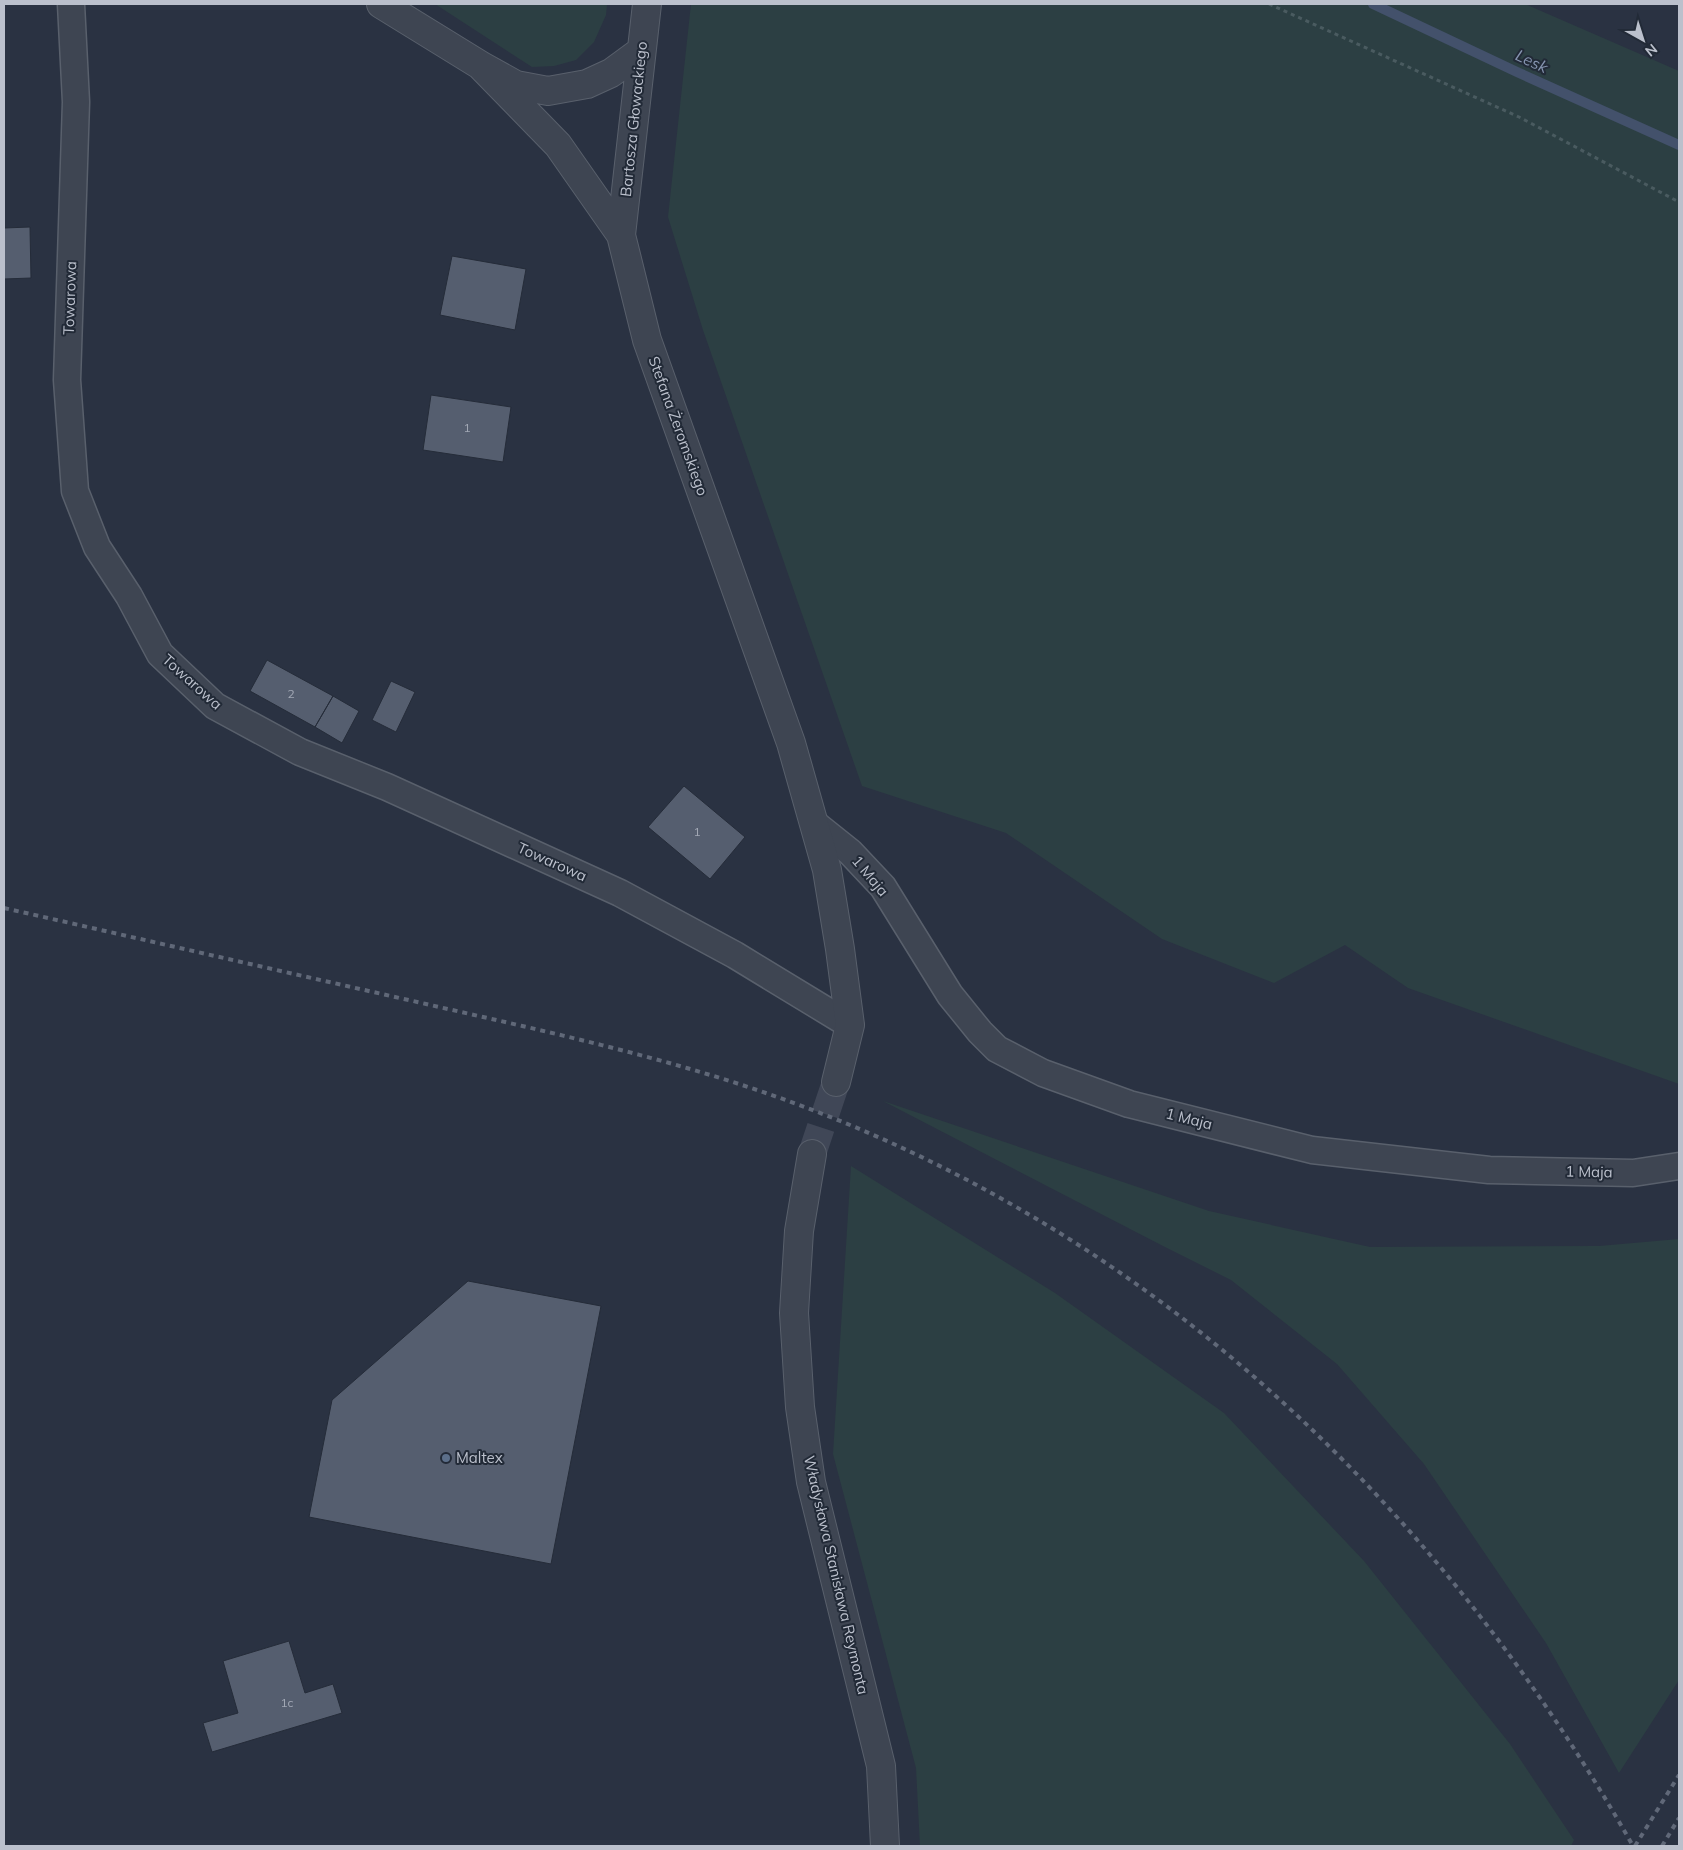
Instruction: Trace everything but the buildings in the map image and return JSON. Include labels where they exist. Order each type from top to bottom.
[{"type":"street","name":"Towarowa","points":[[71,4],[76,102],[68,380],[75,491],[97,547],[129,596],[160,654],[215,706],[300,752],[387,787],[620,892],[735,955],[850,1025]]},
{"type":"street","name":"Stefana Żeromskiego","points":[[381,4],[480,66],[516,85],[548,91],[587,84],[611,73],[641,51]]},
{"type":"street","name":"Bartosza Głowackiego","points":[[621,235],[647,4]]},
{"type":"street","name":"Stefana Żeromskiego","points":[[480,66],[558,145],[621,235],[648,340],[791,743],[815,824]]},
{"type":"street","points":[[815,824],[827,870],[850,1025],[836,1082]]},
{"type":"street","name":"1 Maja","points":[[815,824],[850,852],[882,887],[945,987],[980,1032],[997,1048],[1043,1073],[1129,1104],[1312,1150],[1489,1170],[1634,1173],[1679,1166]]},
{"type":"street","name":"Władysława Stanisława Reymonta","points":[[812,1154],[799,1231],[794,1314],[800,1407],[811,1482],[881,1766],[885,1846]]},
{"type":"path","points":[[1269,4],[1519,118],[1679,202]]},
{"type":"green space","points":[[435,4],[607,4],[606,15],[594,42],[576,60],[554,66],[532,67]]},
{"type":"green space","points":[[691,4],[1525,4],[1679,71],[1679,1084],[1408,988],[1345,945],[1274,983],[1162,939],[1006,833],[862,786],[703,330],[668,217]]},
{"type":"green space","points":[[883,1101],[1209,1211],[1370,1247],[1599,1246],[1679,1239],[1679,1680],[1619,1773],[1546,1643],[1424,1464],[1337,1364],[1231,1280]]},
{"type":"green space","points":[[851,1166],[1055,1293],[1224,1413],[1364,1561],[1510,1744],[1574,1840],[1571,1846],[920,1846],[916,1768],[833,1454]]},
{"type":"waterway","name":"Lesk","points":[[1373,4],[1679,145]]},
{"type":"tunnel","points":[[812,1154],[836,1082]]},
{"type":"railway","points":[[4,908],[573,1038],[719,1078],[815,1111],[945,1168],[1067,1238],[1181,1317],[1288,1407],[1386,1505],[1477,1612],[1559,1726],[1633,1846]]},
{"type":"railway","points":[[1635,1846],[1679,1775]]},
{"type":"railway","points":[[1662,1846],[1679,1818]]},
{"type":"place","name":"Maltex","points":[[446,1458]]}]
